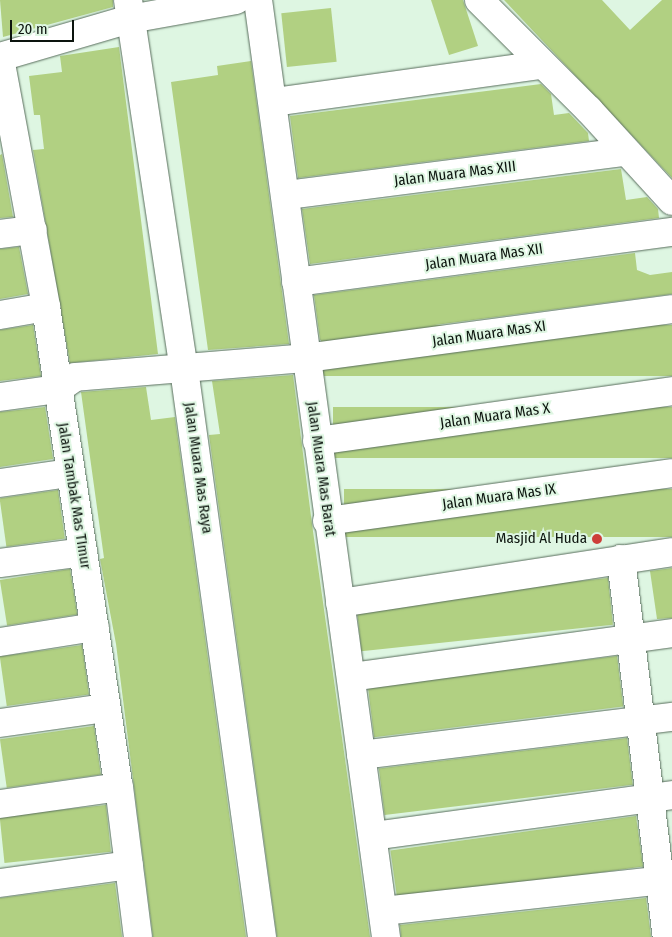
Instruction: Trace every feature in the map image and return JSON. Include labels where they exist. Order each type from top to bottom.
[{"type":"street","points":[[0,57],[129,10],[236,0]]},
{"type":"street","name":"Jalan Muara Mas Barat","points":[[258,0],[287,195],[296,282],[327,521],[351,677],[385,924]]},
{"type":"street","points":[[479,0],[589,110],[624,152],[672,201]]},
{"type":"street","name":"Jalan Muara Mas Raya","points":[[129,10],[184,369],[262,937]]},
{"type":"street","name":"Jalan Tambak Mas TImur","points":[[0,57],[8,134],[33,230],[46,307],[69,473],[119,787],[138,937]]},
{"type":"street","points":[[274,102],[542,65]]},
{"type":"street","name":"Jalan Muara Mas XIII","points":[[287,195],[624,152]]},
{"type":"street","points":[[0,234],[33,230]]},
{"type":"street","name":"Jalan Muara Mas XII","points":[[296,282],[672,232]]},
{"type":"street","points":[[0,315],[46,307]]},
{"type":"street","name":"Jalan Muara Mas XI","points":[[58,389],[75,377],[306,358],[672,310]]},
{"type":"street","points":[[0,397],[58,389]]},
{"type":"street","name":"Jalan Muara Mas X","points":[[317,441],[672,391]]},
{"type":"street","points":[[0,483],[69,473]]},
{"type":"street","name":"Jalan Muara Mas IX","points":[[327,521],[672,474]]},
{"type":"street","points":[[0,563],[83,552]]},
{"type":"street","points":[[340,603],[672,552]]},
{"type":"street","points":[[626,558],[637,637],[657,719],[667,879],[667,937]]},
{"type":"street","points":[[0,642],[95,627]]},
{"type":"street","points":[[351,677],[672,633]]},
{"type":"street","points":[[0,723],[106,708]]},
{"type":"street","points":[[361,755],[657,719]]},
{"type":"street","points":[[0,804],[119,787]]},
{"type":"street","points":[[373,836],[663,797]]},
{"type":"street","points":[[663,797],[672,836]]},
{"type":"street","points":[[0,883],[129,865]]},
{"type":"street","points":[[385,924],[667,879]]},
{"type":"building","points":[[0,0],[113,0],[113,7],[3,37]]},
{"type":"building","points":[[431,0],[463,0],[478,46],[449,55]]},
{"type":"building","points":[[504,0],[602,0],[630,30],[662,0],[672,0],[672,178]]},
{"type":"building","points":[[331,8],[337,62],[287,67],[281,13]]},
{"type":"building","points":[[119,47],[158,354],[70,363],[33,150],[44,149],[40,115],[34,115],[29,76],[62,72],[60,56]]},
{"type":"building","points":[[251,61],[289,344],[208,350],[171,82],[218,75],[217,66]]},
{"type":"building","points":[[541,84],[551,94],[554,115],[569,113],[588,133],[589,141],[298,178],[290,116]]},
{"type":"building","points":[[2,154],[13,217],[0,218],[0,155]]},
{"type":"building","points":[[621,169],[626,200],[647,197],[658,209],[659,218],[310,264],[302,209]]},
{"type":"building","points":[[19,247],[28,294],[0,299],[0,249]]},
{"type":"building","points":[[635,253],[637,270],[650,275],[672,272],[672,294],[320,340],[314,295]]},
{"type":"building","points":[[33,325],[41,376],[0,381],[0,330]]},
{"type":"building","points":[[321,325],[672,325],[672,376],[321,376]]},
{"type":"building","points":[[293,375],[370,937],[277,937],[209,435],[220,434],[212,381]]},
{"type":"building","points":[[146,387],[151,420],[175,417],[246,937],[153,937],[116,644],[100,559],[104,558],[81,392]]},
{"type":"building","points":[[45,407],[53,459],[0,467],[0,412]]},
{"type":"building","points":[[333,407],[672,407],[672,458],[333,458]]},
{"type":"building","points":[[344,489],[672,489],[672,537],[344,537]]},
{"type":"building","points":[[58,490],[65,539],[6,547],[0,498]]},
{"type":"building","points":[[672,568],[672,618],[657,619],[650,571]]},
{"type":"building","points":[[70,569],[77,614],[7,626],[0,580]]},
{"type":"building","points":[[608,578],[613,625],[361,651],[356,604]]},
{"type":"building","points":[[82,645],[89,695],[7,706],[0,657]]},
{"type":"building","points":[[617,656],[623,707],[374,737],[368,687]]},
{"type":"building","points":[[94,726],[101,775],[7,788],[0,739]]},
{"type":"building","points":[[627,738],[633,785],[385,815],[379,768]]},
{"type":"building","points":[[106,805],[111,852],[4,863],[0,816]]},
{"type":"building","points":[[636,816],[643,867],[398,901],[390,851]]},
{"type":"building","points":[[115,883],[122,937],[0,937],[0,898]]},
{"type":"building","points":[[646,898],[651,937],[401,937],[400,925]]},
{"type":"place","name":"Masjid Al Huda","points":[[597,539]]}]
